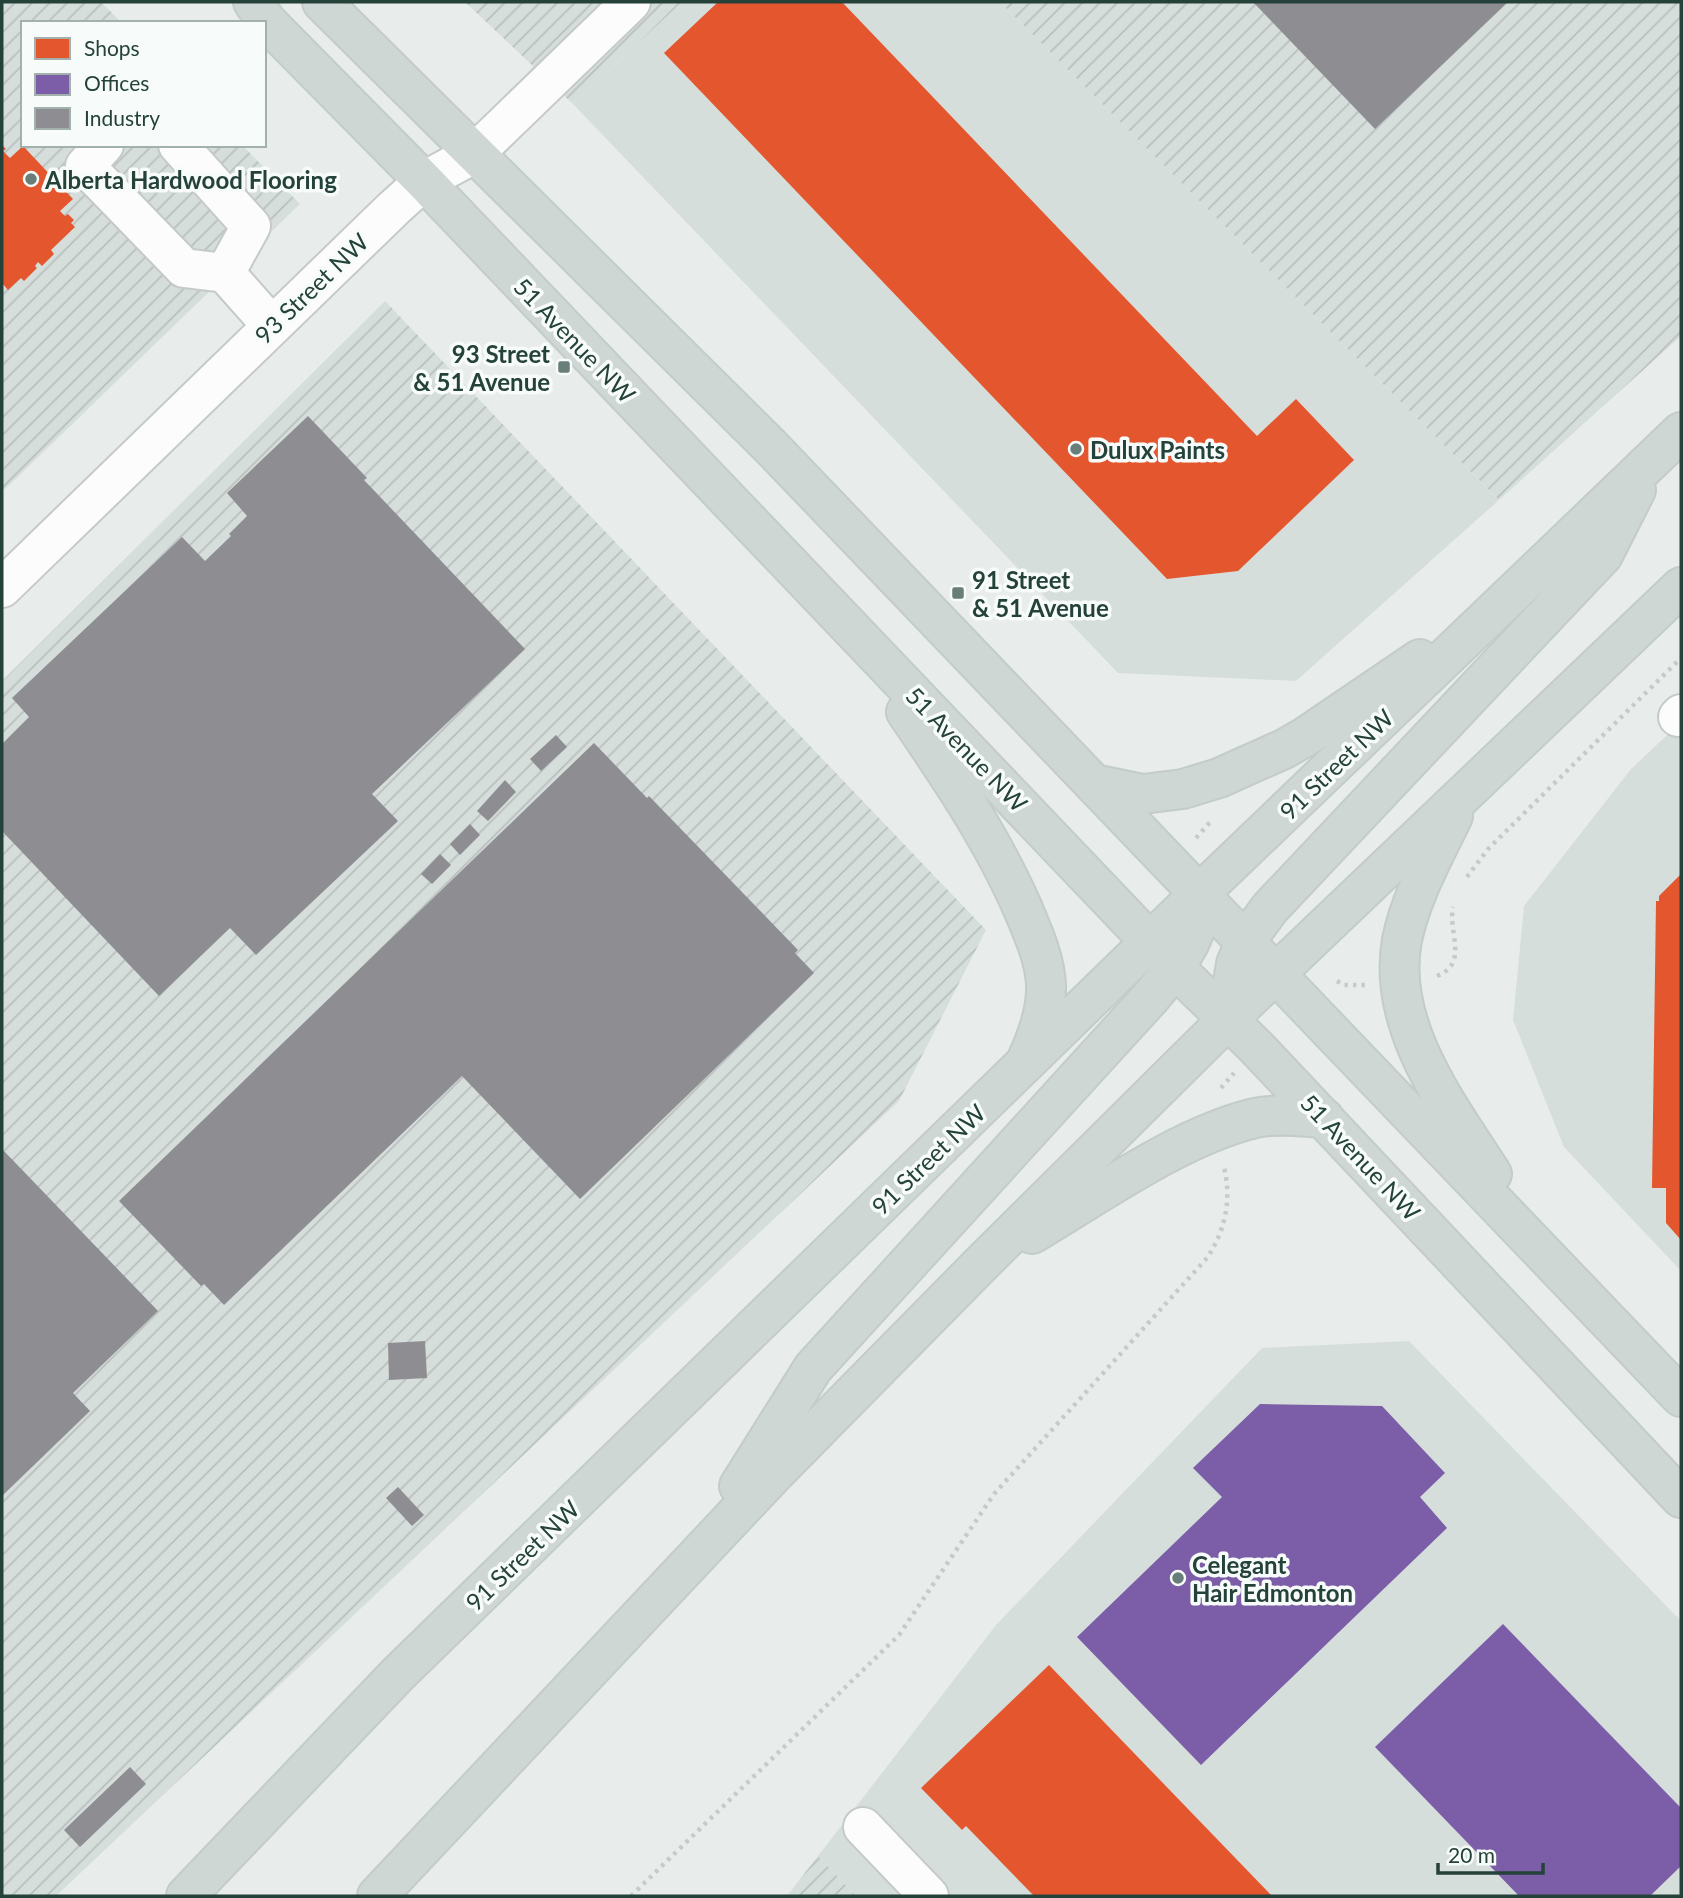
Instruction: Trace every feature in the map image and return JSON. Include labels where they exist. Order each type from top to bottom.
[{"type":"main road","name":"51 Avenue NW","points":[[253,2],[267,22],[424,181],[1163,955],[1324,1118],[1681,1498]]},
{"type":"main road","points":[[322,2],[770,446],[1681,1397]]},
{"type":"main road","name":"91 Street NW","points":[[1199,894],[1681,432]]},
{"type":"main road","points":[[1227,1020],[1236,964],[1245,942],[1272,906],[1603,555],[1650,463]]},
{"type":"main road","points":[[377,1896],[695,1555],[982,1264],[1227,1020],[1681,587]]},
{"type":"main road","points":[[1094,784],[1143,794],[1161,793],[1198,785],[1262,760],[1305,737],[1509,599]]},
{"type":"main road","points":[[839,615],[963,795],[1001,862],[1032,932],[1043,965],[1046,1000],[1041,1025],[1022,1067]]},
{"type":"main road","points":[[1462,795],[1414,899],[1402,939],[1400,958],[1406,1013],[1416,1044],[1443,1098],[1540,1250]]},
{"type":"main road","points":[[695,1555],[814,1367],[1152,997],[1163,955],[1200,918],[1199,894]]},
{"type":"main road","name":"91 Street NW","points":[[186,1896],[398,1674],[1022,1067],[1163,955]]},
{"type":"main road","points":[[982,1264],[1140,1168],[1215,1132],[1256,1118],[1324,1118]]},
{"type":"street","name":"93 Street NW","points":[[2,588],[424,181],[474,154],[631,2]]},
{"type":"street","points":[[102,147],[85,166],[184,268],[225,273],[272,326]]},
{"type":"street","points":[[180,147],[251,226],[225,273]]},
{"type":"street","points":[[863,1828],[929,1896]]},
{"type":"path","points":[[1462,884],[1488,849],[1681,658]]},
{"type":"path","points":[[1433,977],[1452,967],[1456,959],[1452,914],[1455,898]]},
{"type":"path","points":[[1333,978],[1344,985],[1371,985]]},
{"type":"path","points":[[631,1896],[899,1635],[994,1494],[1207,1258],[1216,1244],[1227,1203],[1223,1161]]},
{"type":"shaded area","points":[[2,2],[101,2],[120,21],[21,21],[21,147],[244,147],[300,204],[2,492]]},
{"type":"shaded area","points":[[465,2],[682,2],[573,104]]},
{"type":"shaded area","points":[[682,2],[1000,2],[1499,500],[1296,681],[1118,673],[573,104]]},
{"type":"shaded area","points":[[1000,2],[1681,2],[1681,336],[1499,500]]},
{"type":"shaded area","points":[[385,301],[986,930],[899,1101],[56,1896],[2,1896],[2,681]]},
{"type":"shaded area","points":[[1681,722],[1681,1271],[1564,1147],[1513,1020],[1524,906],[1631,769]]},
{"type":"shaded area","points":[[1409,1341],[1681,1621],[1681,1896],[856,1896],[818,1856],[996,1625],[1262,1348]]},
{"type":"shaded area","points":[[818,1856],[856,1896],[787,1896]]},
{"type":"building: Shops","points":[[718,2],[842,2],[1257,436],[1296,399],[1354,460],[1238,571],[1167,579],[664,53]]},
{"type":"building: Shops","points":[[2,145],[6,149],[3,151],[10,158],[24,147],[73,199],[60,211],[74,220],[71,223],[75,227],[51,250],[54,254],[42,266],[38,262],[35,266],[37,268],[24,281],[21,278],[8,290],[2,283]]},
{"type":"building: Shops","points":[[1681,874],[1681,1240],[1666,1223],[1666,1188],[1652,1188],[1656,901],[1659,901],[1659,896]]},
{"type":"building: Shops","points":[[1049,1665],[1272,1896],[1034,1896],[966,1826],[962,1830],[921,1788]]},
{"type":"building: Offices","points":[[1260,1404],[1382,1406],[1445,1473],[1420,1497],[1447,1528],[1201,1765],[1077,1637],[1222,1497],[1193,1468]]},
{"type":"building: Offices","points":[[1503,1624],[1681,1808],[1681,1866],[1650,1896],[1519,1896],[1375,1747]]},
{"type":"building: Industry","points":[[1253,2],[1508,2],[1375,129]]},
{"type":"building: Industry","points":[[308,416],[367,478],[364,480],[525,649],[372,794],[398,821],[256,955],[230,928],[159,996],[2,831],[2,744],[29,717],[12,698],[182,537],[205,561],[247,516],[227,493]]},
{"type":"building: Industry","points":[[556,735],[567,747],[541,771],[530,759]]},
{"type":"building: Industry","points":[[594,743],[798,950],[795,953],[814,973],[580,1199],[462,1076],[224,1305],[204,1284],[201,1286],[119,1201]]},
{"type":"building: Industry","points":[[505,780],[516,792],[488,821],[477,811]]},
{"type":"building: Industry","points":[[470,824],[480,835],[460,855],[450,844]]},
{"type":"building: Industry","points":[[440,854],[451,865],[432,884],[421,874]]},
{"type":"building: Industry","points":[[2,1149],[158,1311],[73,1393],[90,1411],[2,1496]]},
{"type":"building: Industry","points":[[425,1341],[427,1378],[389,1380],[388,1343]]},
{"type":"building: Industry","points":[[398,1487],[424,1515],[412,1526],[386,1498]]},
{"type":"building: Industry","points":[[130,1767],[146,1784],[80,1847],[64,1830]]},
{"type":"place","name":"Alberta Hardwood Flooring","points":[[31,179]]},
{"type":"place","name":"93 Street & 51 Avenue","points":[[564,367]]},
{"type":"place","name":"Dulux Paints","points":[[1076,449]]},
{"type":"place","name":"91 Street & 51 Avenue","points":[[958,593]]},
{"type":"place","name":"Celegant Hair Edmonton","points":[[1178,1578]]}]
